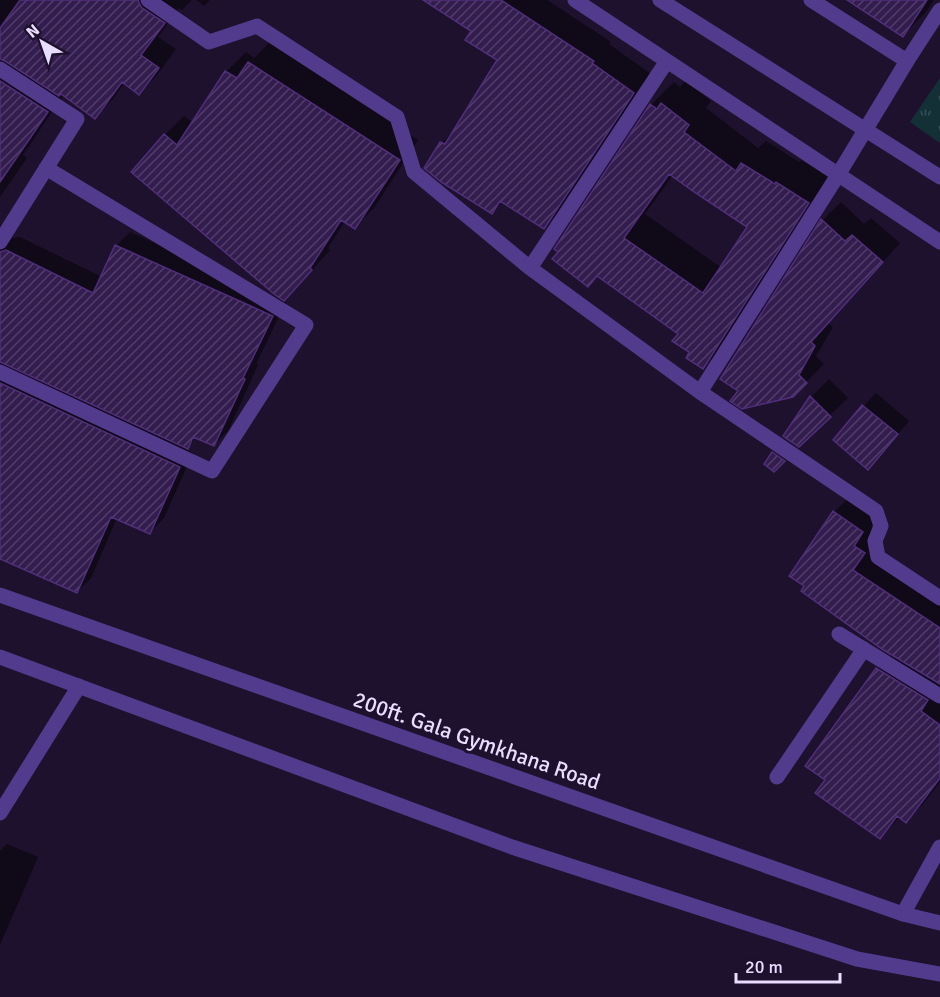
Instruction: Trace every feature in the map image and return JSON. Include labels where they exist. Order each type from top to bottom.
[{"type":"street","points":[[148,0],[209,42],[257,26],[397,117],[414,172],[530,268],[700,392],[876,512],[881,526],[875,540],[878,557],[940,598]]},
{"type":"street","points":[[575,0],[940,242]]},
{"type":"street","points":[[660,0],[940,177]]},
{"type":"street","points":[[811,0],[907,61]]},
{"type":"street","points":[[700,392],[940,10]]},
{"type":"street","points":[[530,268],[667,62]]},
{"type":"street","points":[[0,69],[77,119],[0,242]]},
{"type":"street","points":[[0,372],[212,471],[306,325],[46,168]]},
{"type":"street","name":"200ft. Gala Gymkhana Road","points":[[0,595],[903,914],[940,923]]},
{"type":"street","points":[[839,634],[940,696]]},
{"type":"street","points":[[777,777],[864,649]]},
{"type":"street","points":[[0,657],[512,847],[857,959],[940,974]]},
{"type":"street","points":[[0,813],[79,686]]},
{"type":"street","points":[[903,914],[940,846]]},
{"type":"green space","points":[[940,78],[940,143],[910,122]]},
{"type":"building","points":[[20,0],[138,0],[142,8],[165,23],[141,55],[159,68],[139,95],[122,82],[95,119],[61,94],[59,96],[0,59],[0,28]]},
{"type":"building","points":[[423,0],[501,0],[594,61],[592,63],[634,93],[544,229],[500,201],[492,214],[441,182],[424,168],[440,142],[445,144],[497,60],[465,40],[471,31]]},
{"type":"building","points":[[847,0],[927,0],[903,37]]},
{"type":"building","points":[[248,62],[400,160],[355,229],[341,220],[310,268],[312,270],[284,301],[131,172],[164,134],[177,145],[225,71],[237,78]]},
{"type":"building","points":[[0,81],[48,112],[0,182]]},
{"type":"building","points":[[661,103],[689,125],[684,132],[736,171],[741,163],[809,203],[703,369],[686,358],[689,352],[672,341],[678,334],[597,276],[588,287],[552,259],[558,252],[554,249],[650,104],[657,109]],"holes":[[[669,174],[747,227],[703,293],[624,238]]]},
{"type":"building","points":[[821,219],[845,241],[852,235],[883,262],[811,342],[815,346],[799,375],[807,383],[793,397],[742,409],[730,401],[738,391],[720,379]]},
{"type":"building","points":[[115,245],[273,316],[214,446],[193,437],[188,449],[0,362],[0,252],[6,250],[93,293]]},
{"type":"building","points":[[0,383],[180,467],[150,534],[111,517],[77,593],[0,559]]},
{"type":"building","points":[[810,396],[831,417],[799,447],[783,436]]},
{"type":"building","points":[[862,405],[898,434],[868,470],[833,440]]},
{"type":"building","points":[[772,452],[785,461],[774,472],[764,464]]},
{"type":"building","points":[[833,511],[863,532],[854,546],[865,553],[853,570],[940,628],[940,684],[882,649],[801,591],[804,586],[789,576]]},
{"type":"building","points":[[876,668],[928,700],[921,711],[940,725],[940,778],[906,823],[897,816],[880,839],[815,793],[825,780],[805,766]]}]
